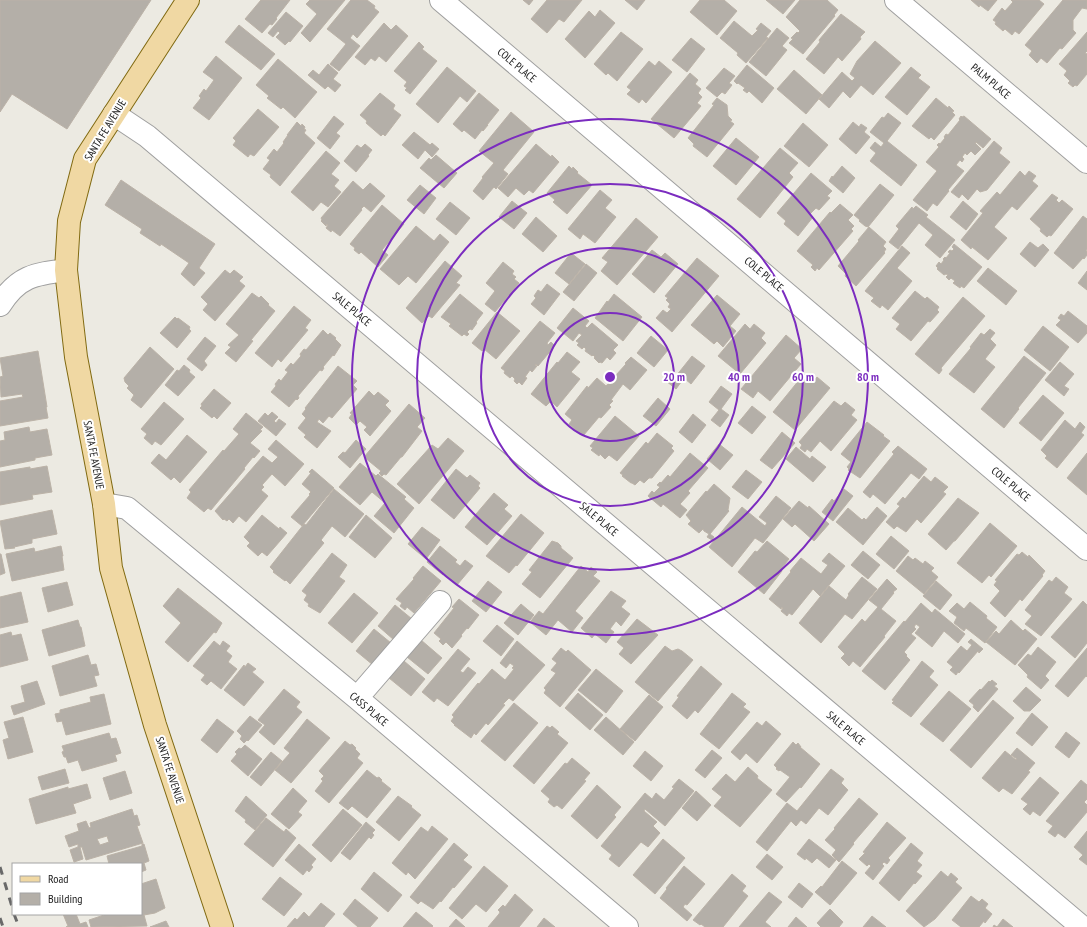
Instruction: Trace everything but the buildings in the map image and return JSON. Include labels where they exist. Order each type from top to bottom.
[{"type":"main road","name":"SANTA FE AVENUE","points":[[188,0],[85,159],[69,221],[66,270],[76,357],[104,504],[111,568],[155,725],[222,927]]},
{"type":"street","name":"COLE PLACE","points":[[441,0],[1087,549]]},
{"type":"street","name":"PALM PLACE","points":[[896,0],[1087,162]]},
{"type":"street","name":"SALE PLACE","points":[[114,114],[153,141],[1082,927]]},
{"type":"street","points":[[0,305],[7,294],[20,281],[40,273],[66,270]]},
{"type":"street","name":"CASS PLACE","points":[[104,504],[127,508],[357,698],[628,927]]},
{"type":"street","points":[[357,698],[440,602]]},
{"type":"railway","points":[[0,867],[12,907]]},
{"type":"railway","points":[[14,915],[19,927]]},
{"type":"railway","points":[[0,918],[3,927]]}]
